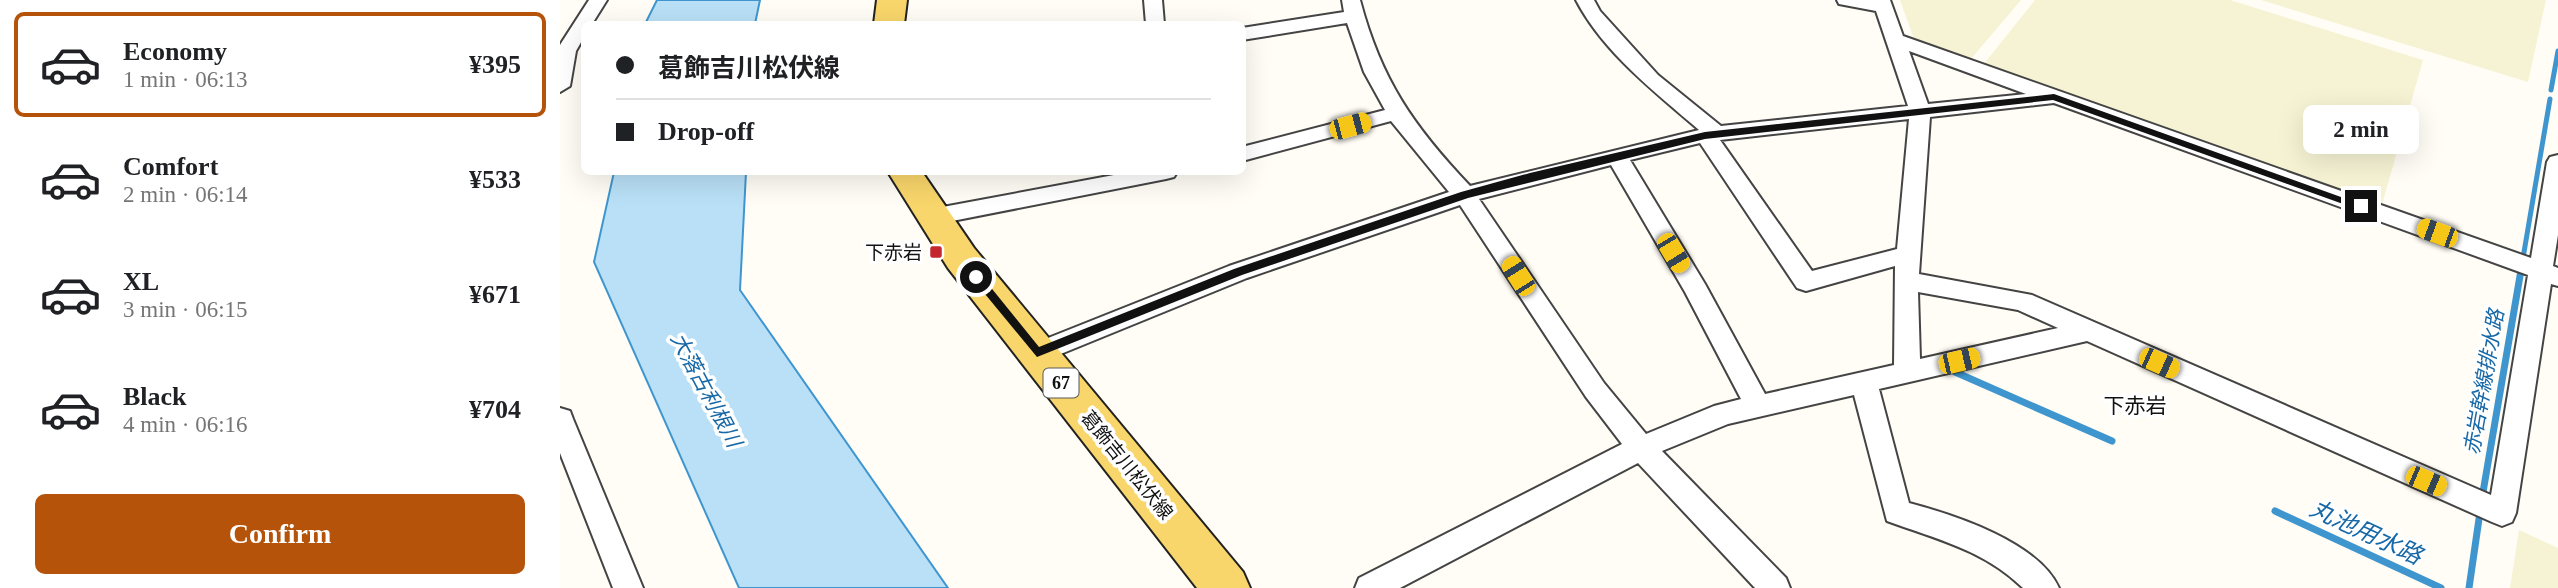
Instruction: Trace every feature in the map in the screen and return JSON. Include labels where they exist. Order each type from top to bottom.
[{"type":"main road","points":[[889,21],[892,0]]},
{"type":"main road","name":"葛飾吉川松伏線","points":[[907,175],[932,217],[1037,353],[1226,588]]},
{"type":"street","points":[[584,21],[598,0]]},
{"type":"street","points":[[1153,0],[1156,21]]},
{"type":"street","points":[[1585,0],[1592,13],[1651,79],[1711,135],[1806,282],[1887,258],[1907,269],[2023,302],[2502,513],[2549,273],[2558,162]]},
{"type":"street","points":[[1846,0],[1882,3],[1920,110],[1907,269],[1907,373]]},
{"type":"street","points":[[1246,33],[1352,8],[1364,55],[1396,113],[1427,154],[1465,195],[1595,390],[1641,448],[1775,588]]},
{"type":"street","points":[[560,86],[563,51],[581,25]]},
{"type":"street","points":[[1894,39],[2549,273]]},
{"type":"street","points":[[1037,353],[1238,272],[1465,195],[1711,135],[2054,97]]},
{"type":"street","points":[[1246,153],[1396,113]]},
{"type":"street","points":[[1617,157],[1696,290],[1757,405]]},
{"type":"street","points":[[932,217],[1150,175]]},
{"type":"street","points":[[1370,588],[1641,448],[1724,414],[2088,331]]},
{"type":"street","points":[[1865,384],[1897,512],[1959,529],[2024,568],[2043,588]]},
{"type":"street","points":[[560,419],[628,588]]},
{"type":"shaded area","points":[[1900,0],[2021,0],[1970,60],[1914,39]]},
{"type":"shaded area","points":[[2035,0],[2230,0],[2423,60],[2381,208],[1983,65]]},
{"type":"shaded area","points":[[2261,0],[2546,0],[2528,82]]},
{"type":"shaded area","points":[[2519,530],[2558,548],[2558,588],[2510,588]]},
{"type":"water","points":[[657,0],[760,0],[756,21],[646,21]]},
{"type":"water","name":"大落古利根川","points":[[613,175],[746,175],[740,290],[948,588],[739,588],[594,262]]},
{"type":"waterway","name":"赤岩幹線排水路","points":[[2551,90],[2558,51]]},
{"type":"waterway","name":"赤岩幹線排水路","points":[[2523,258],[2550,99]]},
{"type":"waterway","name":"赤岩幹線排水路","points":[[2482,498],[2521,270]]},
{"type":"waterway","name":"丸池用水路","points":[[1955,372],[2112,441]]},
{"type":"waterway","name":"丸池用水路","points":[[2275,511],[2441,588]]},
{"type":"waterway","name":"赤岩幹線排水路","points":[[2469,588],[2480,512]]},
{"type":"place","name":"下赤岩","points":[[936,252]]},
{"type":"district","name":"下赤岩","points":[[2135,406]]},
{"type":"route","points":[[976,277],[1037,353],[1238,272],[1465,195],[1530,177],[1705,135],[2054,97],[2361,206]]}]
